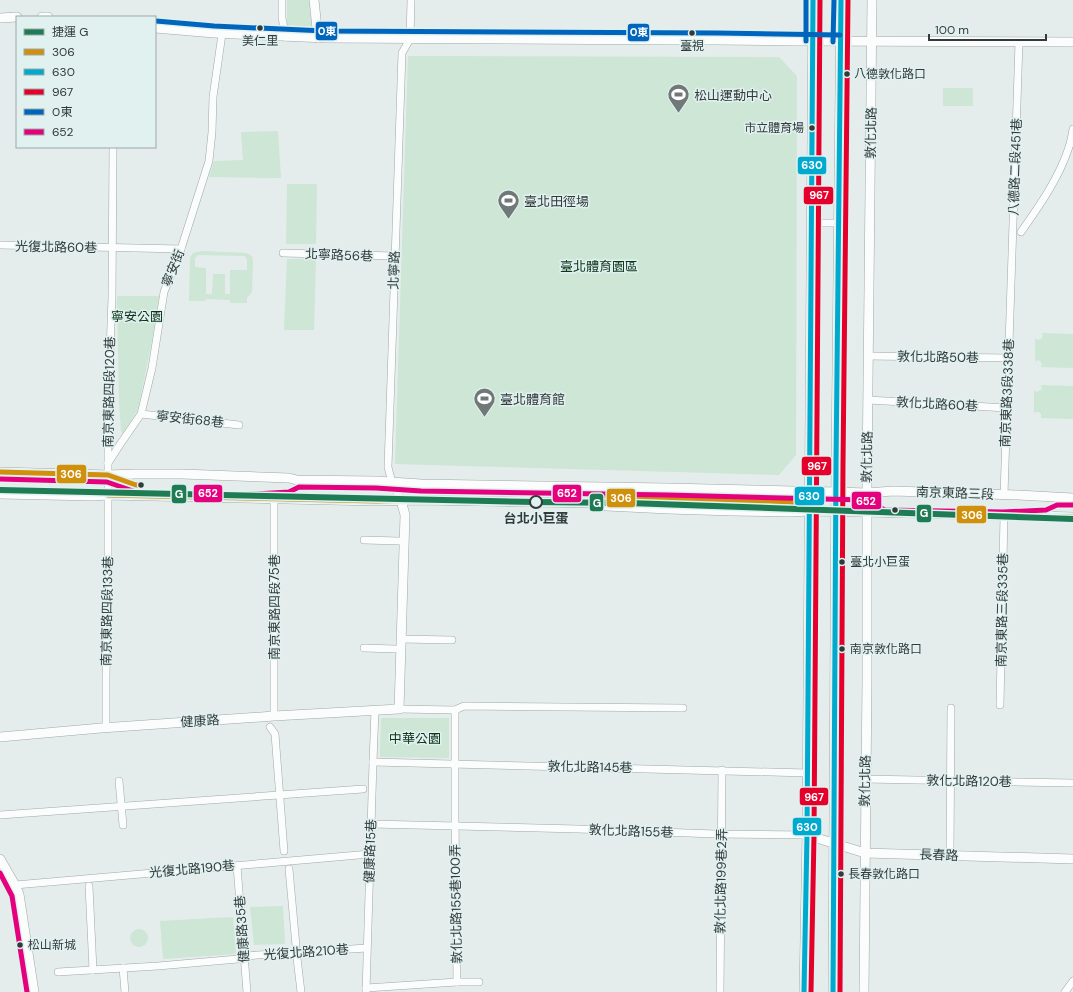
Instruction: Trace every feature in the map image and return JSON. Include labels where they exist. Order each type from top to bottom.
[{"type":"main road","points":[[314,0],[318,38]]},
{"type":"main road","points":[[804,992],[807,835],[813,0]]},
{"type":"main road","points":[[833,992],[841,0]]},
{"type":"main road","name":"敦化北路","points":[[864,992],[872,0]]},
{"type":"main road","points":[[0,18],[16,18]]},
{"type":"main road","points":[[156,28],[222,34],[318,38],[718,40],[813,42],[1073,42]]},
{"type":"main road","name":"南京東路三段","points":[[0,472],[108,475],[182,474],[289,478],[297,480],[376,481],[392,483],[867,493],[893,491],[1073,498]]},
{"type":"main road","name":"南京東路三段","points":[[0,494],[376,501],[428,500],[595,503],[607,506],[668,509],[790,512],[837,511],[1073,517]]},
{"type":"main road","points":[[399,709],[405,515],[401,500]]},
{"type":"main road","name":"健康路","points":[[0,736],[106,727],[399,709]]},
{"type":"main road","name":"長春路","points":[[807,835],[865,853],[1073,859]]},
{"type":"main road","points":[[0,859],[19,894],[34,992]]},
{"type":"street","points":[[282,0],[282,18],[286,37]]},
{"type":"street","points":[[410,39],[411,0]]},
{"type":"street","name":"寧安街","points":[[108,463],[141,414],[152,368],[164,292],[181,249],[209,161],[213,97],[222,34]]},
{"type":"street","name":"北寧路","points":[[401,500],[392,483],[388,467],[402,53],[410,39]]},
{"type":"street","name":"八德路二段451巷","points":[[1011,292],[1019,42]]},
{"type":"street","points":[[1021,232],[1042,202],[1058,173],[1069,147],[1073,129]]},
{"type":"street","name":"南京東路四段120巷","points":[[108,463],[108,404],[112,298],[113,148]]},
{"type":"street","points":[[812,223],[839,223]]},
{"type":"street","name":"光復北路60巷","points":[[0,245],[181,249]]},
{"type":"street","name":"北寧路56巷","points":[[283,253],[395,256]]},
{"type":"street","name":"南京東路3段338巷","points":[[1004,495],[1011,292]]},
{"type":"street","name":"敦化北路50巷","points":[[868,356],[1009,358]]},
{"type":"street","name":"敦化北路60巷","points":[[868,400],[1007,408]]},
{"type":"street","name":"寧安街68巷","points":[[141,414],[238,425]]},
{"type":"street","points":[[108,463],[108,495]]},
{"type":"street","name":"南京東路四段133巷","points":[[106,727],[108,495]]},
{"type":"street","name":"南京東路四段75巷","points":[[274,498],[274,716]]},
{"type":"street","name":"南京東路三段335巷","points":[[1000,705],[1004,515]]},
{"type":"street","points":[[364,540],[399,541]]},
{"type":"street","points":[[401,639],[452,640]]},
{"type":"street","points":[[364,648],[395,649]]},
{"type":"street","name":"健康路","points":[[399,709],[455,710],[464,706],[683,708]]},
{"type":"street","points":[[950,855],[951,708]]},
{"type":"street","name":"健康路15巷","points":[[366,990],[375,710]]},
{"type":"street","points":[[455,710],[455,826]]},
{"type":"street","points":[[270,727],[275,734],[284,851]]},
{"type":"street","name":"敦化北路145巷","points":[[373,762],[807,773]]},
{"type":"street","name":"敦化北路199巷2弄","points":[[720,992],[722,770]]},
{"type":"street","name":"敦化北路120巷","points":[[866,779],[1073,783]]},
{"type":"street","points":[[119,781],[123,825]]},
{"type":"street","points":[[0,815],[363,789]]},
{"type":"street","name":"敦化北路155巷","points":[[371,824],[807,835]]},
{"type":"street","name":"敦化北路155巷100弄","points":[[455,826],[457,982]]},
{"type":"street","name":"光復北路190巷","points":[[15,885],[370,854]]},
{"type":"street","name":"健康路35巷","points":[[237,866],[241,958],[247,992]]},
{"type":"street","points":[[290,869],[296,946]]},
{"type":"street","points":[[89,886],[92,970]]},
{"type":"street","name":"光復北路210巷","points":[[58,972],[367,948]]},
{"type":"street","points":[[297,958],[301,992]]},
{"type":"street","points":[[123,968],[124,992]]},
{"type":"street","points":[[1065,992],[1073,981]]},
{"type":"street","points":[[366,990],[457,982],[479,982]]},
{"type":"green space","points":[[287,0],[309,0],[312,29],[291,29],[287,27]]},
{"type":"green space","name":"臺北體育園區","points":[[408,56],[779,57],[797,76],[796,455],[779,475],[395,464]]},
{"type":"green space","points":[[943,88],[973,88],[973,106],[943,106]]},
{"type":"green space","points":[[278,131],[281,178],[209,177],[214,161],[243,160],[241,132]]},
{"type":"green space","points":[[287,184],[317,184],[316,244],[286,244]]},
{"type":"green space","points":[[201,251],[246,253],[251,255],[253,261],[252,292],[247,298],[247,303],[230,303],[230,300],[206,299],[206,301],[189,301],[190,258],[193,253]],"holes":[[[198,255],[245,256],[247,259],[247,270],[230,270],[230,294],[225,294],[225,274],[213,274],[212,294],[206,294],[206,268],[195,267],[195,258]]]},
{"type":"green space","points":[[287,259],[316,259],[314,330],[284,330]]},
{"type":"green space","name":"寧安公園","points":[[117,296],[159,296],[152,341],[137,411],[123,433],[121,432],[119,401]]},
{"type":"green space","points":[[1042,333],[1073,334],[1073,368],[1041,367],[1042,364],[1040,361],[1037,360],[1035,362],[1035,338],[1038,340],[1041,339],[1043,336]]},
{"type":"green space","points":[[1041,385],[1073,386],[1073,419],[1041,418],[1041,414],[1039,412],[1034,413],[1034,390],[1036,392],[1042,389]]},
{"type":"green space","name":"中華公園","points":[[381,718],[449,718],[449,758],[380,757]]},
{"type":"green space","points":[[283,906],[285,944],[254,945],[250,907]]},
{"type":"green space","points":[[233,917],[236,954],[163,959],[160,921]]},
{"type":"green space","points":[[139,929],[145,932],[148,938],[145,944],[139,947],[133,944],[130,938],[133,932]]},
{"type":"metro line","name":"G","points":[[0,490],[629,503],[1073,519]]},
{"type":"transit line","name":"0東","points":[[806,0],[806,41]]},
{"type":"transit line","name":"630","points":[[804,992],[807,835],[813,0]]},
{"type":"transit line","name":"967","points":[[811,992],[814,835],[820,0]]},
{"type":"transit line","name":"0東","points":[[833,42],[834,0]]},
{"type":"transit line","name":"630","points":[[833,992],[836,465],[841,0]]},
{"type":"transit line","name":"967","points":[[840,992],[843,465],[848,0]]},
{"type":"transit line","name":"0東","points":[[156,21],[214,26],[325,31],[840,35]]},
{"type":"transit line","name":"306","points":[[0,472],[108,475],[136,485],[141,485]]},
{"type":"transit line","name":"652","points":[[0,479],[107,482],[136,492],[255,494],[289,492],[299,487],[376,488],[421,491],[865,500],[885,510],[1003,512],[1046,510],[1057,505],[1073,505]]},
{"type":"transit line","name":"306","points":[[108,495],[376,501],[420,500],[578,503],[595,503],[607,498],[667,498],[790,502],[809,511],[1073,517]]},
{"type":"transit line","name":"652","points":[[0,873],[12,896],[27,992]]},
{"type":"place","name":"美仁里","points":[[260,28]]},
{"type":"place","name":"臺視","points":[[692,33]]},
{"type":"place","name":"八德敦化路口","points":[[847,74]]},
{"type":"place","name":"松山運動中心","points":[[679,114]]},
{"type":"place","name":"市立體育場","points":[[812,128]]},
{"type":"place","name":"臺北田徑場","points":[[508,220]]},
{"type":"place","name":"臺北體育館","points":[[485,418]]},
{"type":"place","name":"台北小巨蛋","points":[[536,502]]},
{"type":"place","name":"臺北小巨蛋","points":[[842,562]]},
{"type":"place","name":"南京敦化路口","points":[[842,649]]},
{"type":"place","name":"長春敦化路口","points":[[841,874]]},
{"type":"place","name":"松山新城","points":[[20,945]]}]
